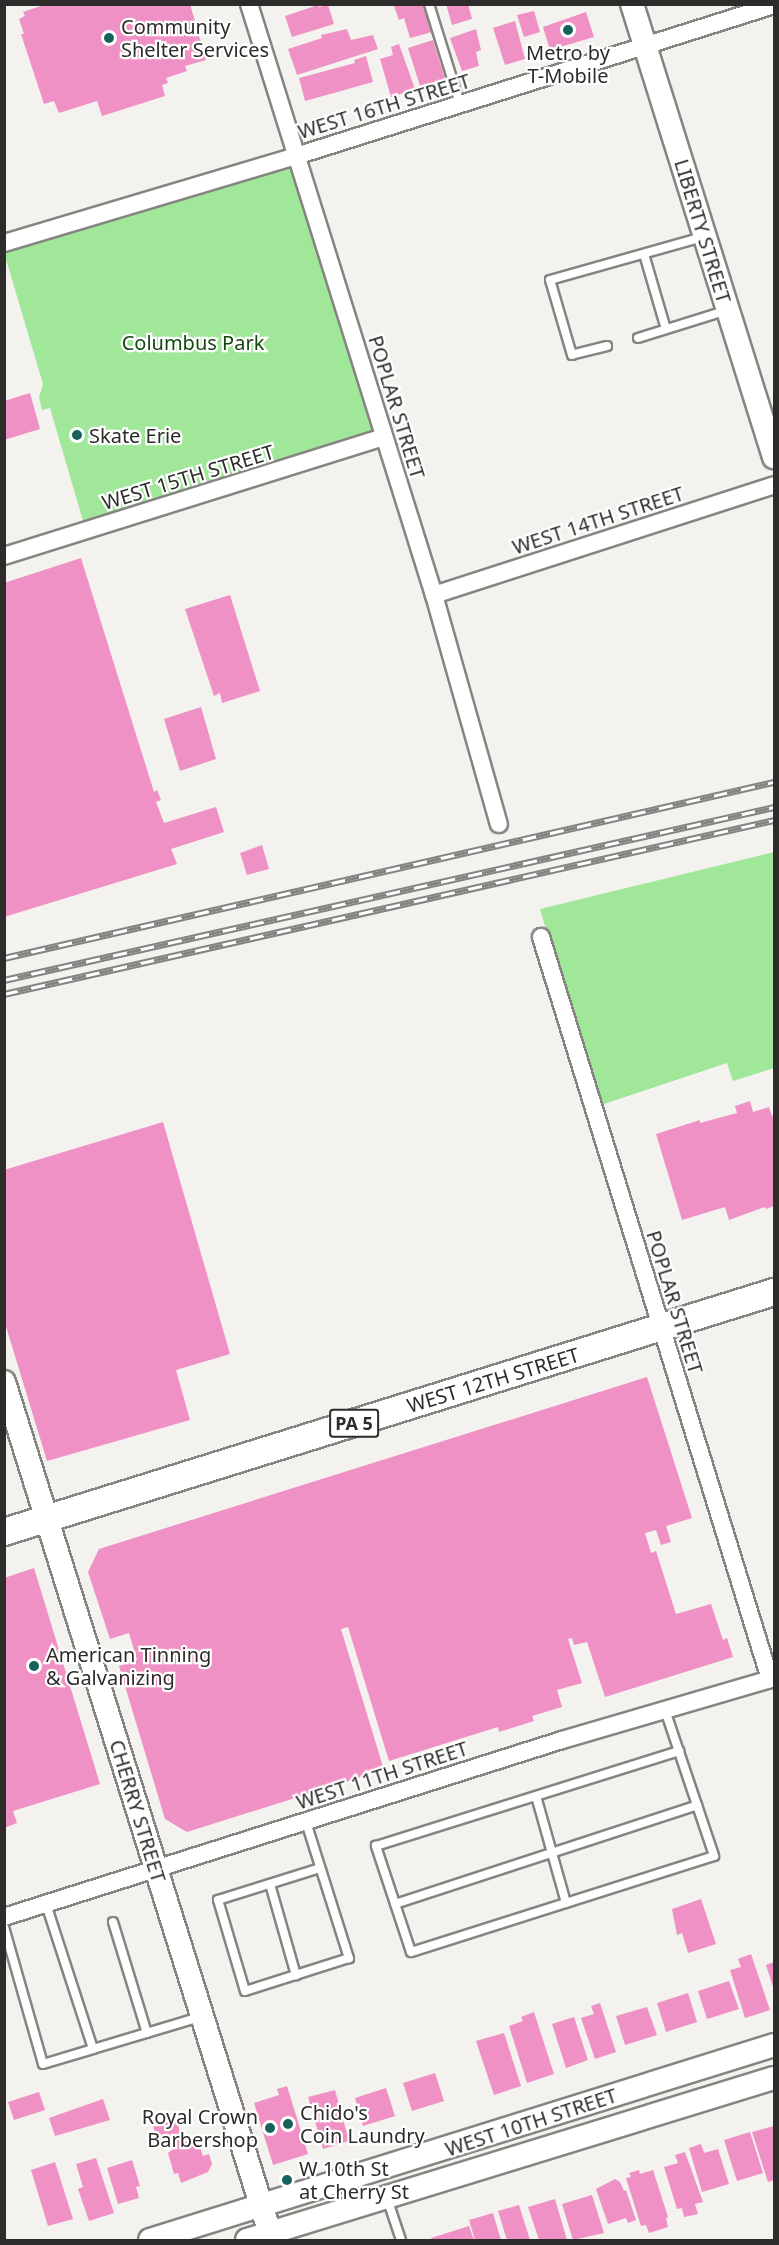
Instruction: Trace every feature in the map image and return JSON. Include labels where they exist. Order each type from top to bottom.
[{"type":"main road","name":"WEST 12TH STREET","points":[[4,1532],[774,1292]]},
{"type":"street","name":"POPLAR STREET","points":[[249,4],[434,595],[499,824]]},
{"type":"street","name":"LIBERTY STREET","points":[[632,4],[774,457]]},
{"type":"street","name":"WEST 16TH STREET","points":[[4,243],[296,156],[774,5]]},
{"type":"street","name":"WEST 15TH STREET","points":[[4,556],[384,437]]},
{"type":"street","name":"WEST 14TH STREET","points":[[434,595],[774,485]]},
{"type":"street","name":"POPLAR STREET","points":[[541,937],[660,1328],[772,1678]]},
{"type":"street","name":"CHERRY STREET","points":[[4,1382],[271,2237]]},
{"type":"street","name":"WEST 11TH STREET","points":[[4,1917],[772,1678]]},
{"type":"street","name":"WEST 10TH STREET","points":[[150,2241],[774,2045]]},
{"type":"street","name":"WEST 10TH STREET","points":[[247,2241],[271,2237],[387,2198],[774,2078]]},
{"type":"street","points":[[567,2110],[576,2139]]},
{"type":"lane","points":[[429,4],[460,104]]},
{"type":"lane","points":[[607,346],[572,355],[550,280],[705,237]]},
{"type":"lane","points":[[644,254],[666,329]]},
{"type":"lane","points":[[638,338],[728,310]]},
{"type":"lane","points":[[664,1710],[679,1751],[714,1856],[411,1952],[376,1846],[679,1751]]},
{"type":"lane","points":[[536,1796],[566,1903]]},
{"type":"lane","points":[[395,1904],[697,1805]]},
{"type":"lane","points":[[306,1822],[349,1958],[245,1991],[218,1900],[320,1868]]},
{"type":"lane","points":[[270,1884],[296,1975]]},
{"type":"lane","points":[[46,1904],[93,2049]]},
{"type":"lane","points":[[113,1922],[147,2033]]},
{"type":"lane","points":[[4,1927],[43,2064],[202,2016]]},
{"type":"lane","points":[[387,2198],[401,2241]]},
{"type":"green space","name":"Columbus Park","points":[[296,156],[384,437],[86,531],[50,408],[42,410],[39,397],[43,384],[5,256],[5,243]]},
{"type":"green space","points":[[774,852],[774,1068],[733,1081],[727,1063],[598,1106],[540,909]]},
{"type":"building","points":[[47,4],[190,4],[206,60],[185,66],[187,71],[166,78],[168,83],[162,85],[165,96],[102,116],[97,101],[59,113],[54,101],[44,104],[21,34],[24,34],[19,19],[25,16],[23,12]]},
{"type":"building","points":[[424,4],[432,32],[410,38],[404,18],[399,20],[394,6]]},
{"type":"building","points":[[446,4],[468,4],[472,19],[452,25]]},
{"type":"building","points":[[318,5],[319,7],[328,5],[334,24],[292,37],[285,16]]},
{"type":"building","points":[[534,11],[540,32],[524,37],[517,15]]},
{"type":"building","points":[[586,12],[594,37],[550,50],[543,27]]},
{"type":"building","points":[[515,21],[525,59],[505,65],[493,28]]},
{"type":"building","points":[[347,29],[351,40],[373,35],[378,49],[297,75],[288,49],[322,38],[321,35]]},
{"type":"building","points":[[476,29],[481,50],[476,52],[479,66],[462,71],[450,38]]},
{"type":"building","points":[[433,40],[445,79],[420,86],[408,48]]},
{"type":"building","points":[[399,44],[415,89],[391,97],[380,59],[393,55],[391,47]]},
{"type":"building","points":[[366,56],[373,82],[305,101],[299,78],[355,63],[354,60]]},
{"type":"building","points":[[30,393],[40,429],[4,440],[4,401]]},
{"type":"building","points":[[81,558],[154,792],[157,790],[161,800],[156,802],[164,823],[216,807],[224,832],[171,849],[177,864],[4,917],[4,583]]},
{"type":"building","points":[[230,595],[260,691],[222,703],[220,693],[214,696],[185,609]]},
{"type":"building","points":[[201,707],[216,759],[180,771],[164,719]]},
{"type":"building","points":[[262,845],[269,869],[247,875],[240,853]]},
{"type":"building","points":[[750,1101],[753,1112],[769,1107],[772,1116],[774,1115],[774,1206],[729,1220],[725,1207],[682,1220],[656,1134],[700,1120],[700,1123],[737,1113],[735,1106]]},
{"type":"building","points":[[163,1122],[230,1354],[176,1370],[190,1420],[47,1461],[4,1320],[4,1170]]},
{"type":"building","points":[[647,1377],[692,1518],[666,1526],[671,1542],[661,1545],[656,1530],[645,1533],[651,1553],[656,1551],[676,1614],[711,1604],[723,1640],[727,1638],[733,1657],[605,1697],[587,1642],[574,1645],[572,1638],[568,1639],[582,1683],[557,1690],[562,1707],[532,1716],[534,1721],[499,1732],[498,1727],[389,1761],[348,1627],[341,1629],[384,1770],[187,1832],[165,1819],[119,1666],[137,1660],[129,1633],[110,1639],[88,1572],[99,1549]]},
{"type":"building","name":"American Tinning & Galvanizing","points":[[34,1568],[100,1784],[13,1811],[17,1823],[4,1828],[4,1578]]},
{"type":"building","points":[[701,1899],[716,1944],[688,1953],[682,1933],[677,1935],[672,1909]]},
{"type":"building","points":[[751,1954],[770,2010],[745,2018],[730,1970],[741,1967],[738,1959]]},
{"type":"building","points":[[774,1962],[774,1990],[766,1965]]},
{"type":"building","points":[[729,1981],[739,2009],[707,2019],[698,1991]]},
{"type":"building","points":[[688,1993],[697,2022],[666,2032],[657,2003]]},
{"type":"building","points":[[600,2003],[616,2052],[595,2059],[581,2018],[594,2014],[591,2006]]},
{"type":"building","points":[[647,2007],[657,2035],[625,2045],[616,2016]]},
{"type":"building","points":[[534,2012],[554,2074],[527,2083],[509,2026],[523,2021],[521,2017]]},
{"type":"building","points":[[574,2017],[588,2060],[566,2068],[552,2024]]},
{"type":"building","points":[[504,2033],[521,2086],[494,2095],[476,2041]]},
{"type":"building","points":[[435,2073],[444,2101],[412,2111],[403,2083]]},
{"type":"building","points":[[287,2086],[308,2154],[273,2165],[254,2103],[279,2095],[277,2089]]},
{"type":"building","points":[[386,2088],[395,2116],[363,2126],[355,2098]]},
{"type":"building","points":[[335,2090],[349,2141],[323,2149],[308,2097]]},
{"type":"building","points":[[39,2092],[45,2110],[14,2120],[8,2102]]},
{"type":"building","points":[[103,2099],[110,2120],[55,2136],[49,2118]]},
{"type":"building","points":[[176,2118],[183,2142],[197,2139],[203,2156],[209,2154],[212,2164],[208,2172],[181,2183],[178,2173],[174,2174],[168,2153],[173,2149],[171,2144],[160,2148],[153,2126]]},
{"type":"building","points":[[774,2126],[774,2180],[768,2182],[752,2132]]},
{"type":"building","points":[[750,2132],[763,2173],[737,2181],[724,2140]]},
{"type":"building","points":[[701,2144],[704,2153],[718,2149],[729,2184],[702,2192],[689,2148]]},
{"type":"building","points":[[685,2152],[703,2202],[695,2204],[698,2214],[684,2217],[682,2208],[677,2209],[664,2167],[678,2163],[675,2155]]},
{"type":"building","points":[[96,2158],[114,2213],[89,2221],[78,2189],[83,2187],[76,2164]]},
{"type":"building","points":[[132,2160],[140,2186],[136,2187],[139,2198],[118,2204],[107,2168]]},
{"type":"building","points":[[55,2162],[73,2219],[48,2226],[31,2170]]},
{"type":"building","points":[[639,2170],[640,2174],[653,2170],[668,2217],[666,2218],[668,2227],[649,2233],[646,2225],[641,2226],[626,2178],[631,2177],[629,2173]]},
{"type":"building","points":[[615,2179],[620,2182],[624,2191],[626,2190],[636,2220],[628,2223],[626,2218],[608,2224],[596,2189]]},
{"type":"building","points":[[592,2195],[604,2233],[573,2240],[562,2204]]},
{"type":"building","points":[[555,2199],[567,2240],[539,2240],[528,2207]]},
{"type":"building","points":[[519,2205],[530,2240],[507,2240],[498,2211]]},
{"type":"building","points":[[493,2213],[501,2240],[475,2240],[469,2220]]},
{"type":"building","points":[[469,2226],[474,2240],[432,2240],[431,2238]]},
{"type":"railway","points":[[4,958],[774,782]]},
{"type":"railway","points":[[4,980],[774,807]]},
{"type":"railway","points":[[4,994],[774,820]]},
{"type":"place","name":"Metro by T-Mobile","points":[[568,30]]},
{"type":"place","name":"Community Shelter Services","points":[[109,38]]},
{"type":"place","name":"Skate Erie","points":[[77,435]]},
{"type":"place","name":"American Tinning & Galvanizing","points":[[34,1666]]},
{"type":"place","name":"Chido's Coin Laundry","points":[[288,2124]]},
{"type":"place","name":"Royal Crown Barbershop","points":[[270,2128]]},
{"type":"place","name":"W 10th St at Cherry St","points":[[287,2180]]}]
